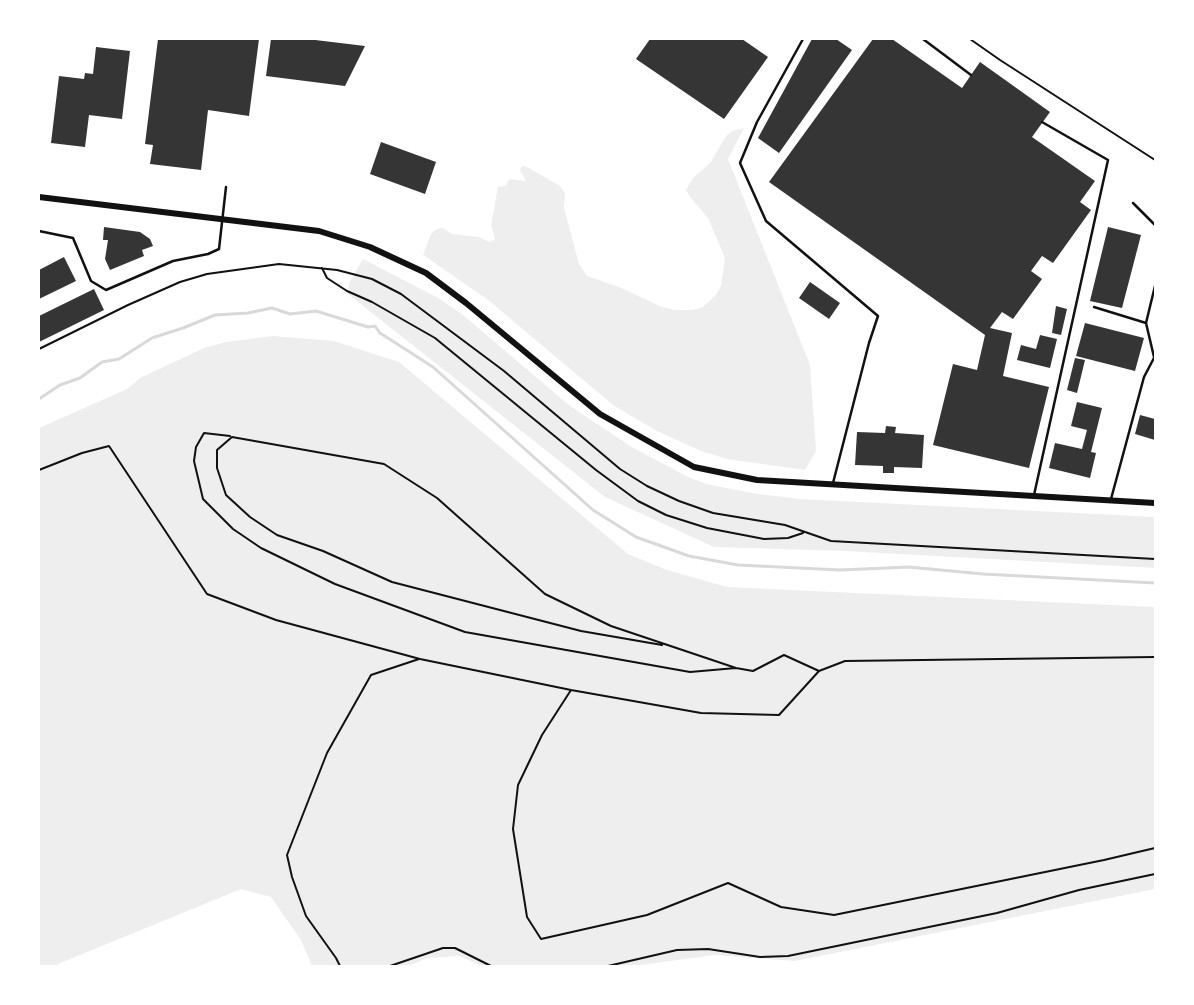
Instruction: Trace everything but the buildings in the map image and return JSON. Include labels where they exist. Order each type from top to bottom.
[{"type":"street","points":[[39,197],[319,231],[370,247],[426,273],[466,303],[600,414],[694,466],[758,480],[1155,503]]},
{"type":"lane","points":[[923,39],[972,75]]},
{"type":"lane","points":[[801,40],[757,122],[740,163],[766,221],[878,316],[868,343],[832,485]]},
{"type":"lane","points":[[1034,497],[1108,160],[1042,122]]},
{"type":"lane","points":[[39,231],[73,238],[91,281],[106,290],[172,261],[208,254],[219,249],[226,187]]},
{"type":"lane","points":[[1133,203],[1155,225]]},
{"type":"lane","points":[[1111,500],[1144,377],[1155,356],[1146,323],[1155,286]]},
{"type":"lane","points":[[1094,307],[1146,323]]},
{"type":"path","points":[[970,39],[1155,160]]},
{"type":"path","points":[[39,349],[128,305],[180,282],[198,277],[279,264],[322,268],[372,279],[401,294],[504,371],[620,469],[646,486],[679,501],[713,513],[785,525],[830,541],[1155,559]]},
{"type":"path","points":[[322,268],[328,278],[347,291],[404,319],[460,356],[596,470],[638,501],[666,515],[707,528],[764,538],[788,538],[805,533]]},
{"type":"path","points":[[736,668],[690,672],[465,632],[334,584],[261,548],[233,529],[203,500],[194,461],[196,447],[204,433],[384,464],[436,498],[546,594],[611,626],[662,645],[736,668],[753,670],[784,655],[819,671]]},
{"type":"path","points":[[232,437],[217,450],[217,468],[226,495],[250,517],[277,535],[323,551],[392,582],[581,631],[662,645]]},
{"type":"path","points":[[39,470],[82,452],[109,446],[207,594],[276,620],[420,659],[571,690],[701,713],[779,715],[819,671],[845,661],[1155,657]]},
{"type":"path","points":[[340,966],[306,916],[292,877],[287,855],[327,753],[371,675],[420,659]]},
{"type":"path","points":[[571,690],[542,735],[518,785],[513,829],[527,917],[540,939],[647,915],[728,883],[781,907],[834,915],[1155,848]]},
{"type":"path","points":[[608,966],[677,950],[708,949],[760,957],[788,956],[997,913],[1079,890],[1155,874]]},
{"type":"path","points":[[390,966],[449,948],[455,948],[491,966]]},
{"type":"shaded area","points":[[744,128],[728,159],[810,365],[816,451],[805,470],[727,459],[701,451],[655,430],[613,405],[487,299],[423,255],[431,234],[436,229],[443,228],[452,234],[479,237],[489,242],[495,239],[491,225],[498,187],[506,186],[509,179],[526,181],[520,170],[522,166],[560,186],[565,193],[564,208],[579,264],[587,276],[619,287],[662,307],[675,310],[692,310],[703,307],[715,296],[721,286],[725,258],[708,218],[686,190],[693,178],[711,162],[726,136],[732,131]]},
{"type":"shaded area","points":[[363,259],[440,299],[463,315],[570,406],[630,446],[688,477],[707,484],[751,493],[800,499],[1155,517],[1155,568],[845,551],[714,547],[605,497],[348,294],[349,283]]},
{"type":"shaded area","points":[[273,336],[334,341],[399,362],[628,554],[667,570],[727,587],[1155,607],[1155,889],[795,961],[714,955],[634,966],[482,966],[459,956],[428,958],[408,966],[312,966],[301,940],[271,897],[241,889],[58,964],[58,966],[39,966],[39,428],[127,389],[140,378],[204,348],[226,342]]},
{"type":"waterway","points":[[39,399],[60,385],[80,378],[102,362],[119,359],[152,338],[215,315],[248,313],[272,308],[290,314],[316,311],[368,327],[375,326],[380,333],[433,367],[593,510],[636,537],[689,556],[738,565],[840,570],[909,567],[983,574],[1155,583]]}]
